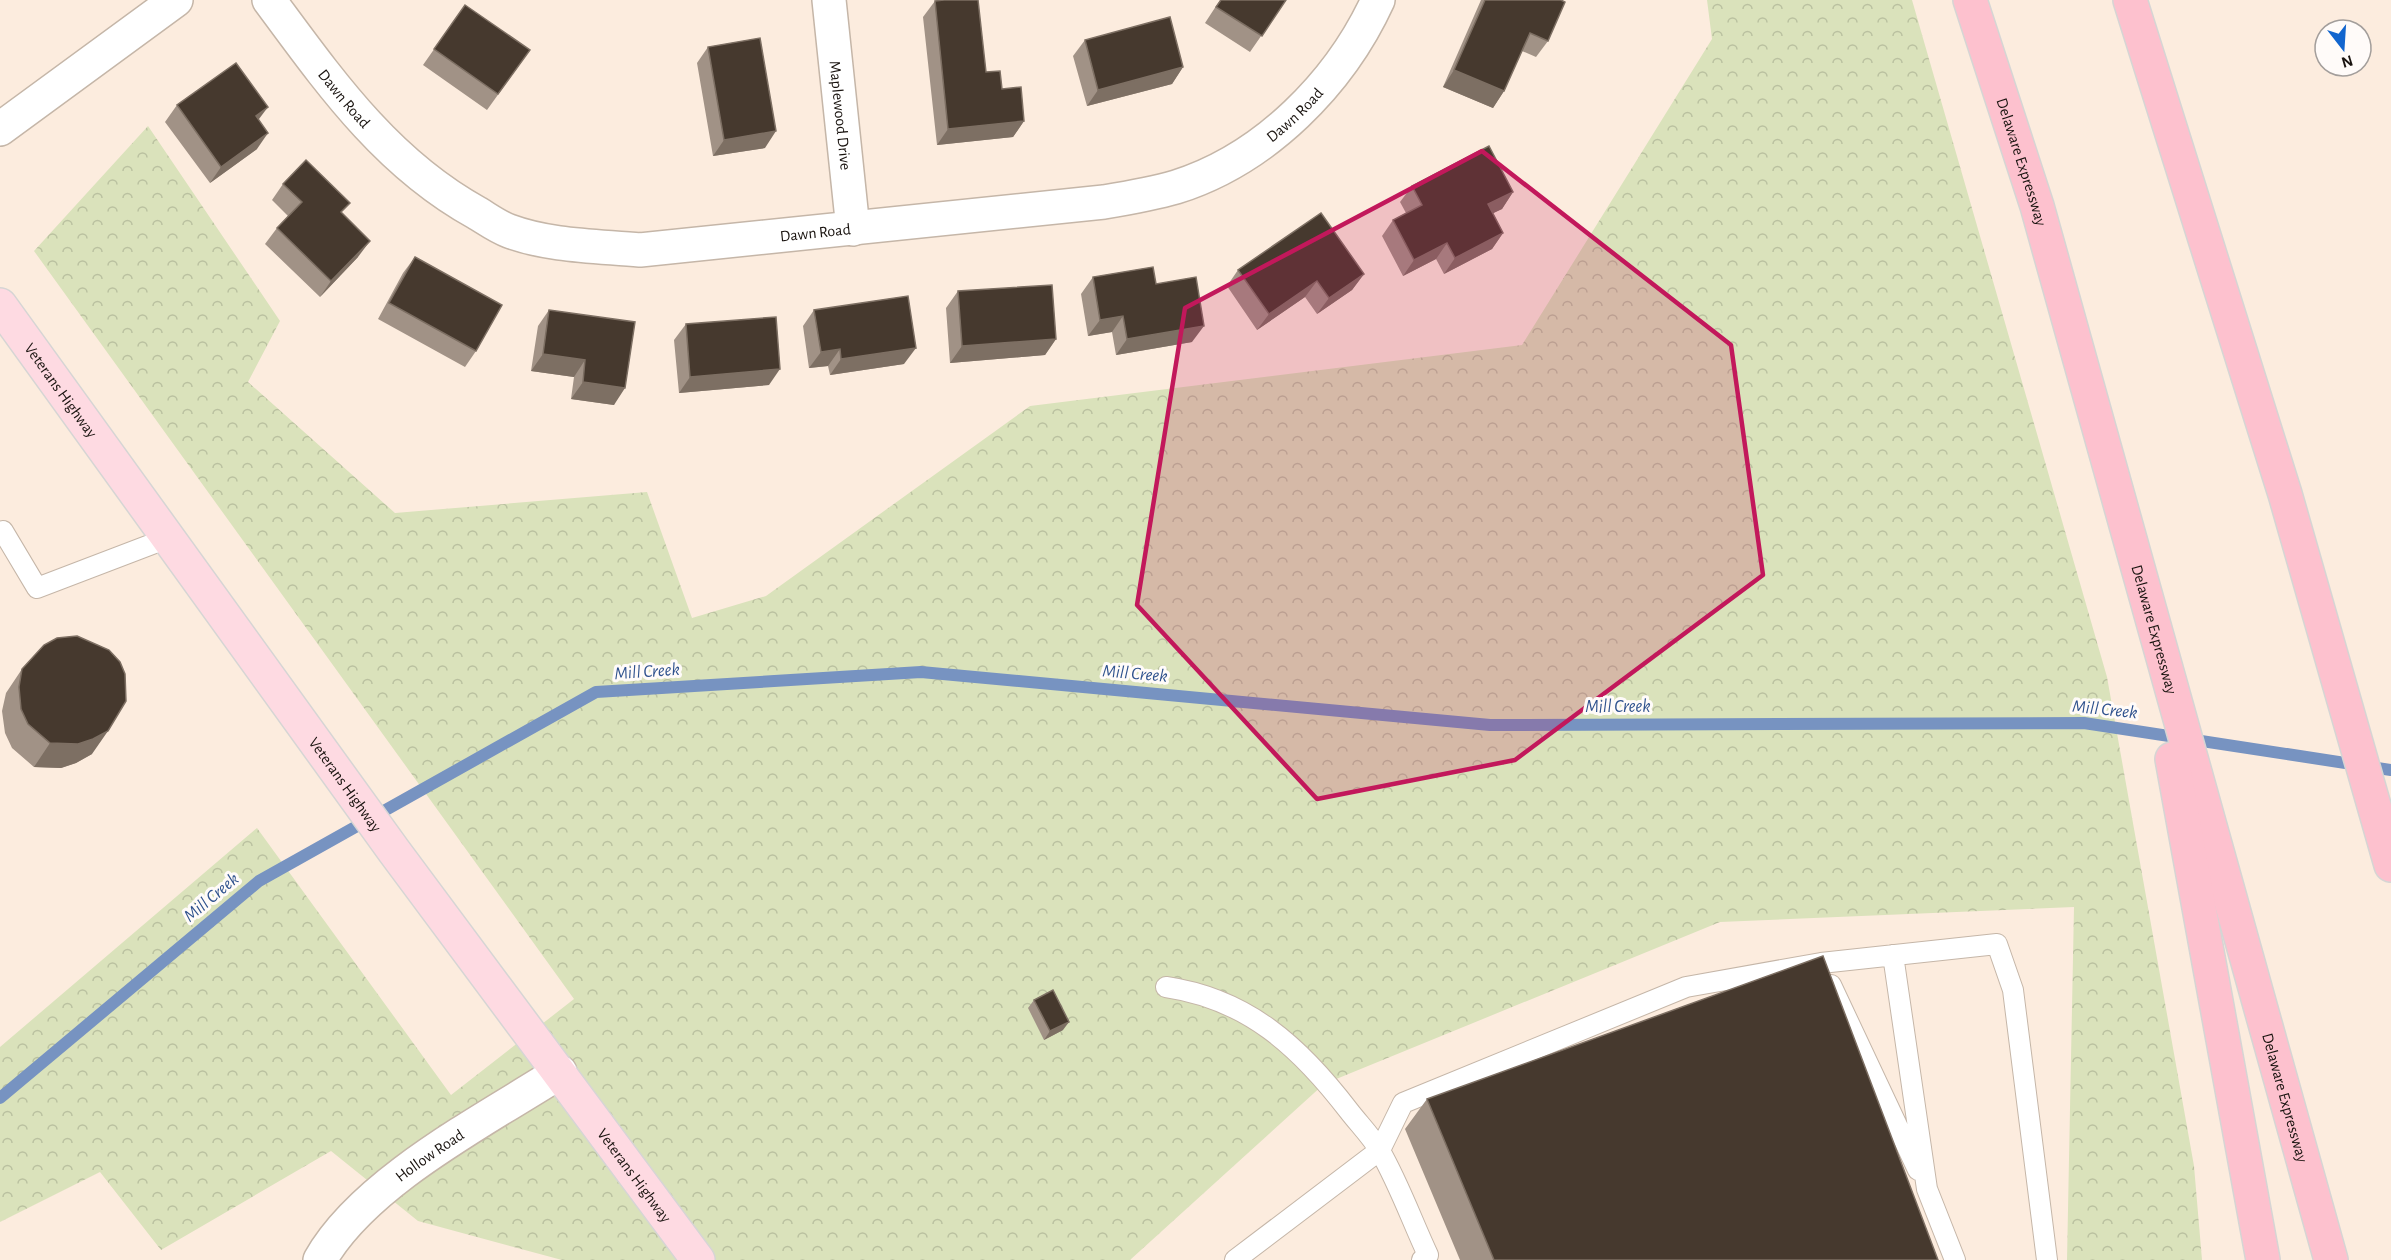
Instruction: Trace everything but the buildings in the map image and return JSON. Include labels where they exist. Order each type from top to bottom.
[{"type":"highway","name":"Delaware Expressway","points":[[1970,0],[2037,206],[2131,539],[2192,803],[2331,1260]]},
{"type":"highway","points":[[2130,0],[2282,483],[2388,854]]},
{"type":"highway","points":[[2192,803],[2263,1260]]},
{"type":"main road","name":"Veterans Highway","points":[[0,305],[394,851],[698,1260]]},
{"type":"street","points":[[0,129],[176,0]]},
{"type":"street","name":"Dawn Road","points":[[269,0],[347,105],[394,154],[449,198],[509,231],[566,243],[640,250],[1104,202],[1178,186],[1226,165],[1265,140],[1319,92],[1340,65],[1378,0]]},
{"type":"street","name":"Maplewood Drive","points":[[830,0],[853,229]]},
{"type":"street","name":"Hollow Road","points":[[320,1260],[348,1223],[385,1188],[440,1148],[560,1072]]},
{"type":"lane","points":[[3,531],[37,588],[168,538]]},
{"type":"lane","points":[[1234,1260],[1380,1150],[1403,1104],[1686,987],[1821,963],[1997,944],[2013,990],[2047,1260]]},
{"type":"lane","points":[[1893,955],[1927,1189]]},
{"type":"lane","points":[[1821,963],[1927,1189],[1954,1260]]},
{"type":"lane","points":[[1166,987],[1197,992],[1239,1009],[1286,1040],[1336,1094],[1380,1150],[1427,1258]]},
{"type":"highlighted area","points":[[1482,151],[1731,345],[1763,575],[1515,760],[1317,799],[1137,605],[1185,308]]},
{"type":"green space","points":[[1707,0],[1912,0],[2107,677],[2194,1166],[2202,1260],[2067,1260],[2074,907],[1720,922],[1324,1084],[1130,1260],[562,1260],[418,1221],[331,1151],[161,1250],[100,1172],[0,1222],[0,1047],[257,828],[451,1095],[574,999],[34,251],[148,126],[280,321],[248,382],[395,513],[647,492],[692,618],[766,596],[1030,406],[1522,345],[1712,39]]},
{"type":"waterway","name":"Mill Creek","points":[[0,1098],[259,881],[596,692],[921,672],[1490,725],[2084,723],[2391,770]]}]
